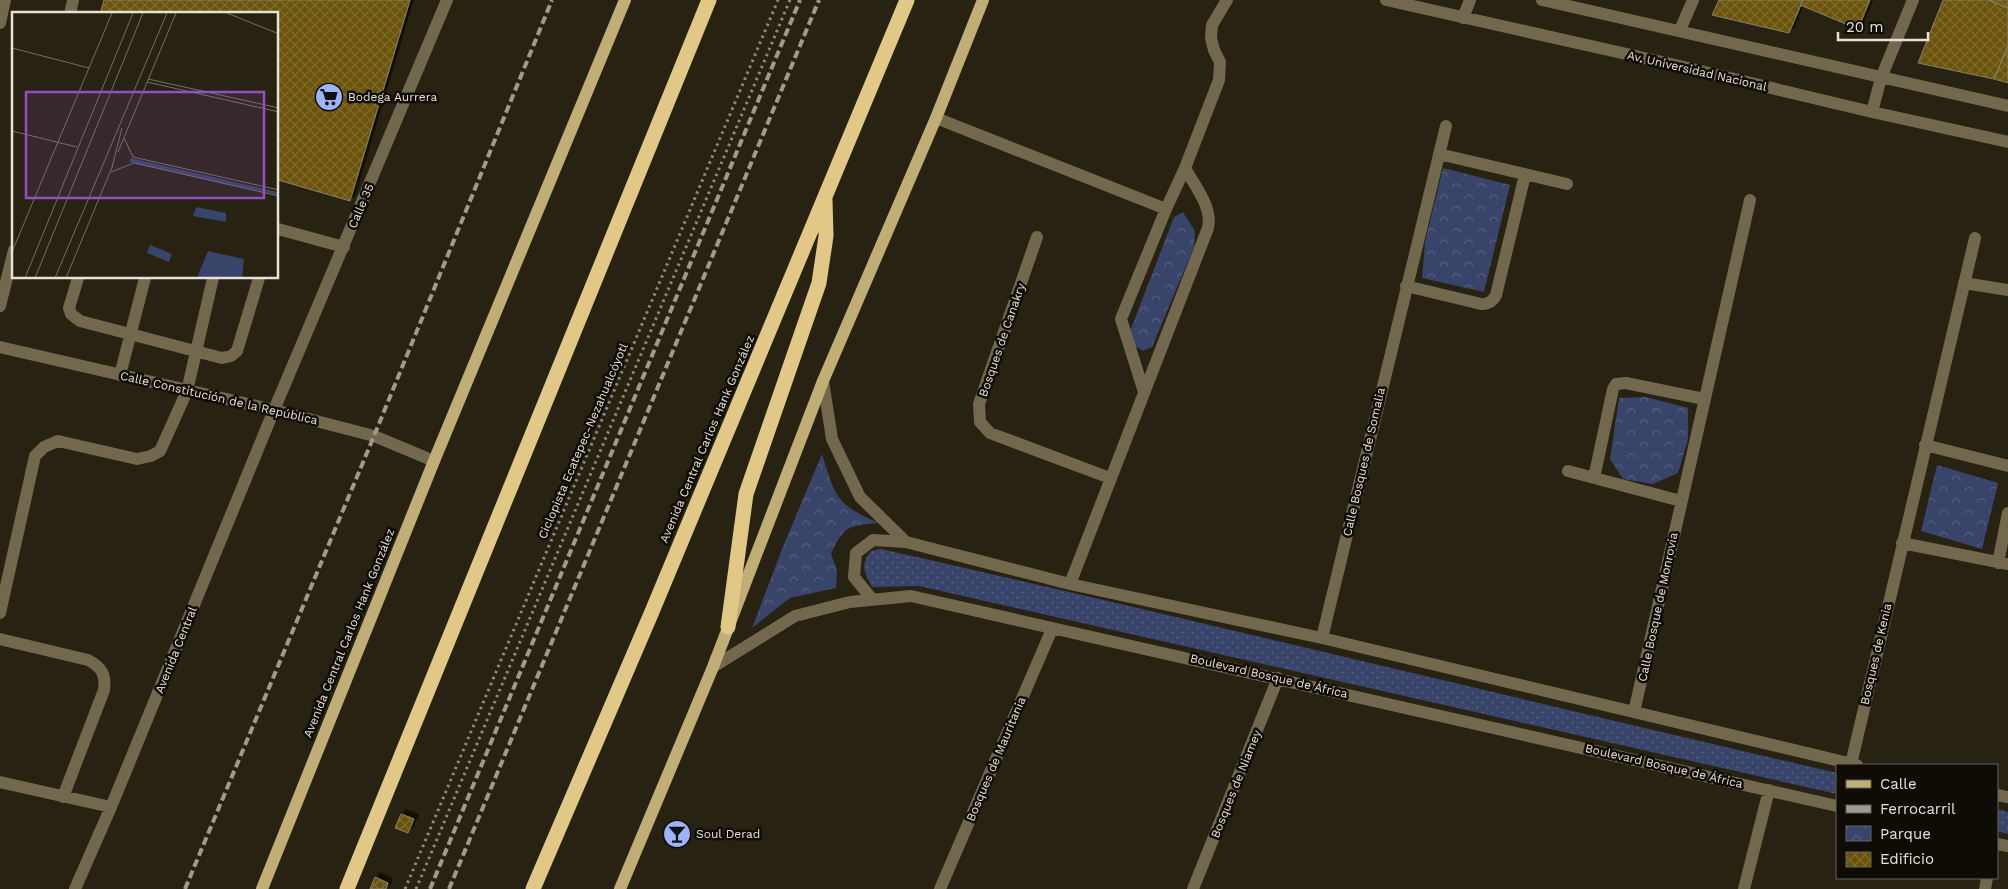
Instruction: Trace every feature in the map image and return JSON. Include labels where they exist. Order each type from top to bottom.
[{"type":"highway","points":[[347,889],[709,0]]},
{"type":"highway","name":"Avenida Central Carlos Hank González","points":[[533,889],[651,614],[907,0]]},
{"type":"highway","points":[[728,627],[746,494],[819,283],[826,236],[825,195]]},
{"type":"main road","name":"Avenida Central Carlos Hank González","points":[[262,889],[434,461],[625,0]]},
{"type":"main road","points":[[620,889],[713,667],[823,381],[936,118],[983,0]]},
{"type":"street","points":[[0,23],[5,0]]},
{"type":"street","name":"Calle 35","points":[[274,410],[447,0]]},
{"type":"street","points":[[1144,392],[1121,319],[1185,168],[1219,80],[1220,62],[1211,38],[1212,25],[1227,0]]},
{"type":"street","name":"Av. Universidad Nacional","points":[[1386,0],[2008,142]]},
{"type":"street","points":[[1463,18],[1470,0]]},
{"type":"street","points":[[1542,0],[2008,106]]},
{"type":"street","points":[[1680,30],[1693,0]]},
{"type":"street","points":[[1872,112],[1881,78],[1914,0]]},
{"type":"street","points":[[936,118],[1166,209]]},
{"type":"street","name":"Calle Bosques de Somalia","points":[[1322,638],[1446,126]]},
{"type":"street","points":[[1439,154],[1567,184]]},
{"type":"street","points":[[1070,584],[1210,221],[1207,209],[1185,168]]},
{"type":"street","points":[[1406,286],[1481,304],[1486,304],[1494,299],[1525,175]]},
{"type":"street","name":"Calle Bosque de Monrovia","points":[[1634,712],[1750,200]]},
{"type":"street","points":[[279,229],[344,247]]},
{"type":"street","name":"Bosques de Canakry","points":[[1037,237],[979,404],[980,422],[990,433],[1110,478]]},
{"type":"street","name":"Bosques de Kenia","points":[[1854,764],[1902,543],[1974,238]]},
{"type":"street","points":[[0,306],[4,272],[12,254]]},
{"type":"street","points":[[78,279],[69,308],[75,318],[222,358],[231,356],[237,351],[259,279]]},
{"type":"street","points":[[120,375],[146,279]]},
{"type":"street","points":[[0,613],[35,456],[44,446],[58,441],[137,459],[151,456],[160,451],[187,391],[213,279]]},
{"type":"street","points":[[1964,283],[2008,290]]},
{"type":"street","name":"Calle Constitución de la República","points":[[0,347],[274,410],[374,436],[434,461]]},
{"type":"street","points":[[823,381],[832,439],[860,497],[906,542]]},
{"type":"street","points":[[1594,478],[1613,389],[1616,384],[1626,382],[1704,399]]},
{"type":"street","name":"Avenida Central","points":[[75,889],[111,807],[274,410]]},
{"type":"street","points":[[1925,444],[2008,466]]},
{"type":"street","points":[[1568,471],[1681,501]]},
{"type":"street","points":[[1902,543],[2003,564],[2008,513]]},
{"type":"street","points":[[872,599],[854,578],[856,553],[873,540],[906,542],[1070,584],[1322,638],[1850,764]]},
{"type":"street","name":"Boulevard Bosque de África","points":[[713,667],[795,616],[850,602],[911,596],[1836,806]]},
{"type":"street","name":"Bosques de Mauritania","points":[[940,889],[1052,629]]},
{"type":"street","points":[[0,639],[88,660],[97,664],[103,672],[106,681],[104,690],[63,797]]},
{"type":"street","name":"Bosques de Niamey","points":[[1193,889],[1278,678]]},
{"type":"street","points":[[0,782],[111,807]]},
{"type":"street","points":[[1744,889],[1769,790]]},
{"type":"path","name":"Ciclopista Ecatepec-Nezahualcóyotl","points":[[405,889],[778,0]]},
{"type":"path","points":[[416,889],[790,0]]},
{"type":"green space","points":[[1443,168],[1510,185],[1484,292],[1422,278],[1425,242]]},
{"type":"green space","points":[[1183,212],[1195,231],[1194,247],[1152,347],[1143,351],[1132,344],[1129,334],[1174,217]]},
{"type":"green space","points":[[1646,397],[1688,408],[1688,439],[1678,473],[1653,484],[1623,479],[1610,459],[1619,398]]},
{"type":"green space","points":[[822,454],[831,481],[839,497],[853,510],[878,523],[853,527],[848,529],[839,538],[831,554],[837,570],[836,588],[790,598],[752,628],[782,549]]},
{"type":"green space","points":[[1937,465],[1998,483],[1982,549],[1921,531]]},
{"type":"green space","points":[[881,549],[1836,773],[1836,794],[919,586],[872,587],[864,569],[865,561],[871,551]]},
{"type":"green space","points":[[1998,809],[2008,812],[2008,834],[1998,831]]},
{"type":"building","name":"Bodega Aurrera","points":[[104,0],[410,0],[350,201],[279,180],[279,12],[101,12]]},
{"type":"building","points":[[1719,0],[1803,0],[1789,33],[1712,15]]},
{"type":"building","points":[[1803,0],[1870,0],[1858,29],[1800,5]]},
{"type":"building","points":[[1943,0],[1989,0],[2008,8],[2008,46],[1994,79],[1918,63]]},
{"type":"building","points":[[1989,0],[2008,0],[2008,8]]},
{"type":"building","points":[[2008,46],[2008,83],[1994,79]]},
{"type":"building","points":[[401,814],[414,819],[408,833],[395,828]]},
{"type":"building","points":[[375,877],[388,883],[386,889],[370,889]]},
{"type":"railway","points":[[185,889],[374,436],[552,0]]},
{"type":"railway","points":[[430,889],[800,0]]},
{"type":"railway","points":[[449,889],[819,0]]},
{"type":"place","name":"Bodega Aurrera","points":[[329,97]]},
{"type":"place","name":"Soul Derad","points":[[677,834]]}]
